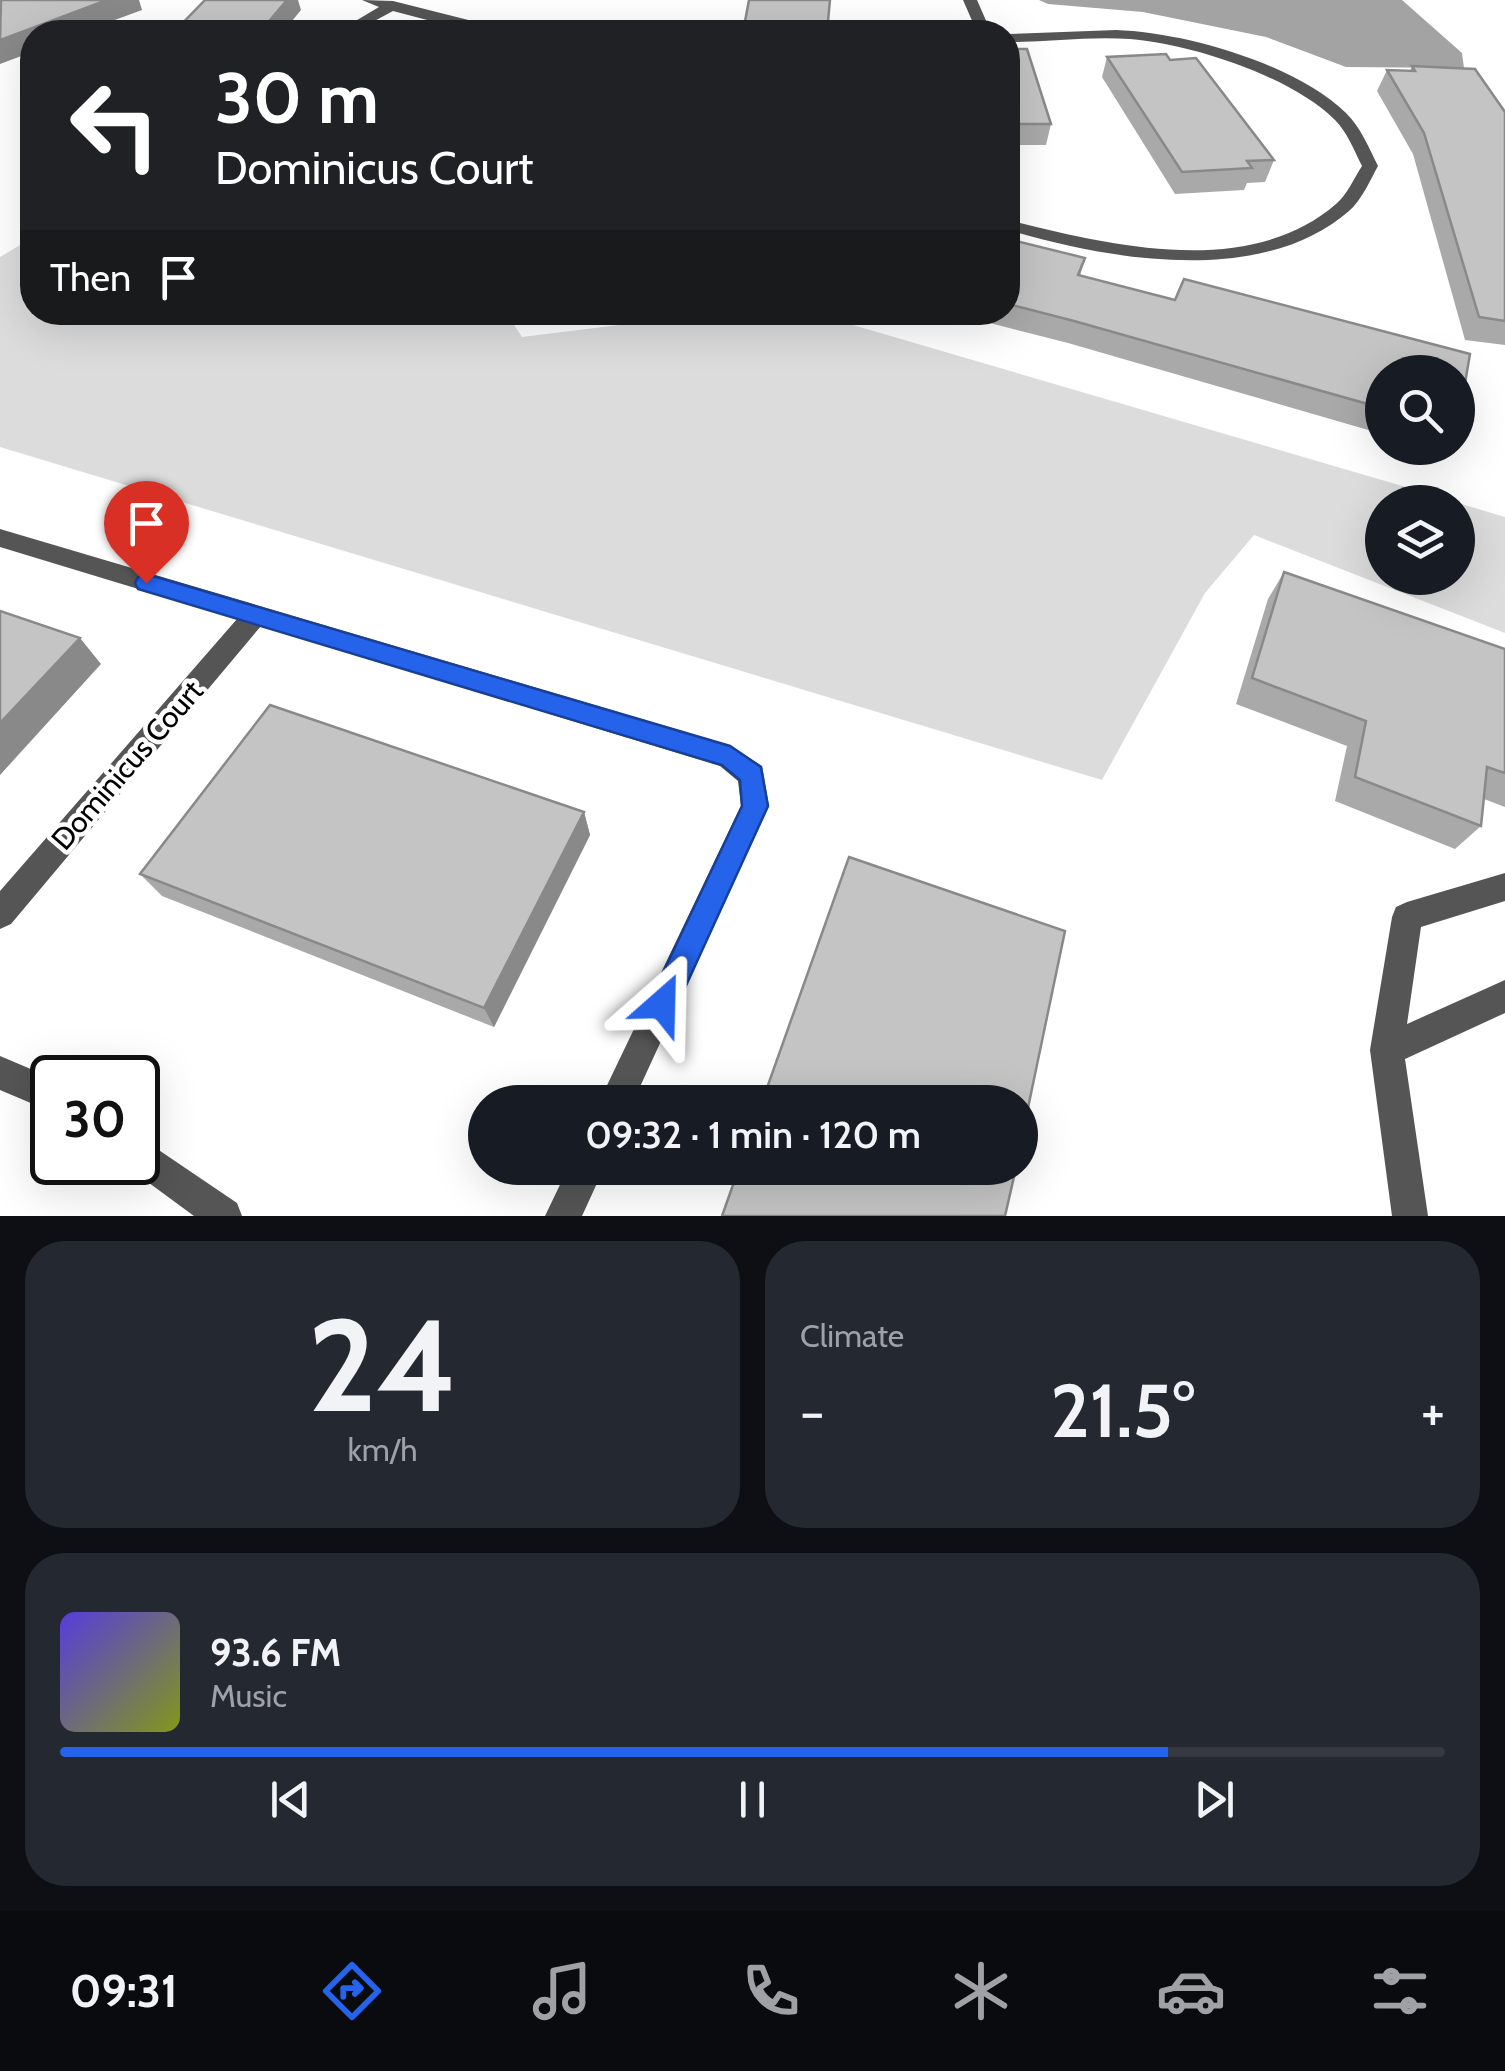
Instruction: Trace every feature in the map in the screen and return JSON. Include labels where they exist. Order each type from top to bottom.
[{"type":"street","points":[[369,0],[447,20]]},
{"type":"street","points":[[366,20],[393,5]]},
{"type":"street","points":[[1020,38],[1136,36],[1182,44],[1276,77],[1315,96],[1341,116],[1355,134],[1370,166],[1363,186],[1325,224],[1291,241],[1251,249],[1175,254],[1110,250],[1020,228]]},
{"type":"street","points":[[0,538],[730,757],[752,775],[755,806],[624,1085]]},
{"type":"street","name":"Dominicus Court","points":[[0,914],[255,616]]},
{"type":"street","points":[[1410,1216],[1387,1050],[1407,916],[1505,888]]},
{"type":"street","points":[[1387,1050],[1505,996]]},
{"type":"street","points":[[0,1073],[30,1086]]},
{"type":"street","points":[[160,1171],[217,1214]]},
{"type":"street","points":[[563,1216],[578,1185]]},
{"type":"shaded area","points":[[1039,0],[1402,0],[1462,53],[1464,68],[1346,67],[1266,37],[1143,12]]},
{"type":"shaded area","points":[[20,245],[20,325],[514,325],[522,337],[619,325],[853,325],[1399,485],[1365,485],[1365,578],[1254,535],[1205,593],[1102,780],[0,447],[0,257]]},
{"type":"shaded area","points":[[1475,508],[1505,517],[1505,633],[1408,595],[1475,595]]},
{"type":"building","points":[[1,0],[107,0],[54,20],[20,20],[20,33],[0,40]]},
{"type":"building","points":[[205,0],[287,0],[270,20],[186,20]]},
{"type":"building","points":[[749,0],[830,0],[828,20],[745,20]]},
{"type":"building","points":[[1020,49],[1027,49],[1051,124],[1020,124]]},
{"type":"building","points":[[1166,54],[1170,60],[1196,58],[1274,160],[1247,161],[1252,168],[1182,172],[1107,57]]},
{"type":"building","points":[[1412,66],[1475,69],[1505,112],[1505,321],[1479,317],[1424,133],[1387,70],[1415,71]]},
{"type":"building","points":[[1020,242],[1085,258],[1078,275],[1175,300],[1184,279],[1470,354],[1365,355],[1365,403],[1020,307]]},
{"type":"building","points":[[1284,572],[1505,649],[1505,773],[1487,767],[1481,826],[1355,777],[1366,721],[1252,678]]},
{"type":"building","points":[[0,611],[80,638],[0,723]]},
{"type":"building","points":[[270,705],[584,812],[484,1008],[140,874]]},
{"type":"building","points":[[849,857],[1065,931],[1033,1085],[768,1085]]},
{"type":"building","points":[[733,1185],[1012,1185],[1005,1216],[722,1216]]},
{"type":"route","points":[[146,583],[730,757],[752,775],[755,806],[662,1004]]}]
